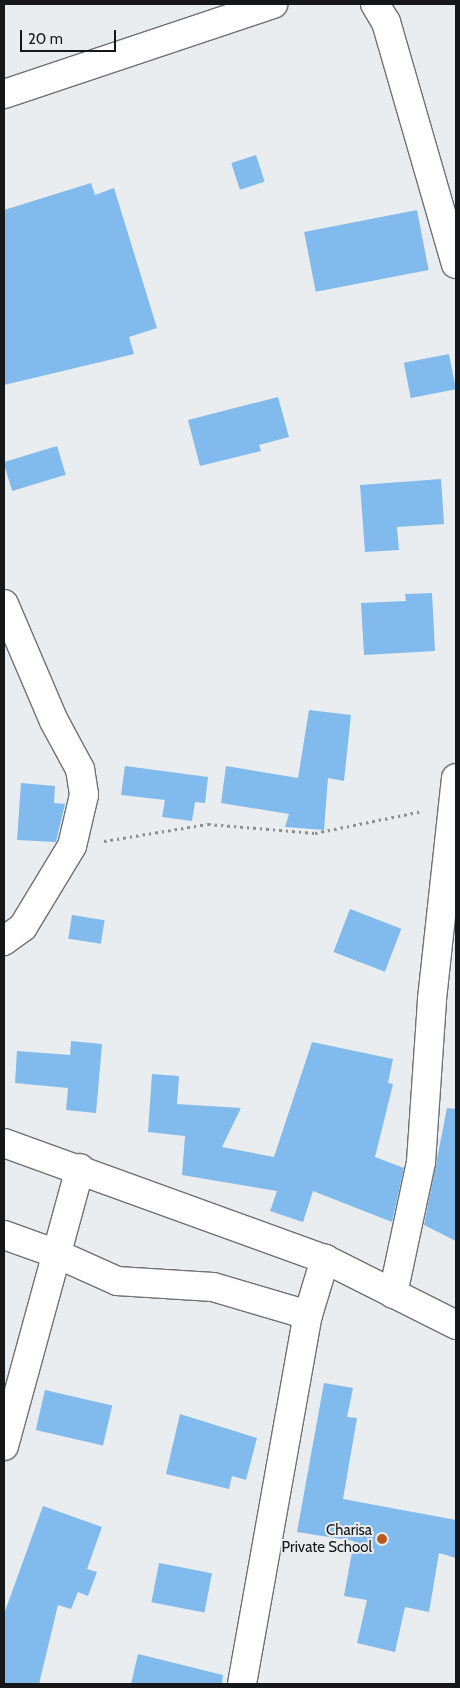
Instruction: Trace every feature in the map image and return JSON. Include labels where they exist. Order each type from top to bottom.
[{"type":"main road","points":[[4,94],[272,4]]},
{"type":"main road","points":[[375,4],[386,22],[456,264]]},
{"type":"main road","points":[[4,604],[54,721],[80,769],[84,795],[72,846],[23,928],[4,940]]},
{"type":"main road","points":[[393,1294],[421,1162],[432,999],[455,791]]},
{"type":"main road","points":[[4,1142],[80,1168],[325,1259],[456,1325]]},
{"type":"main road","points":[[4,1446],[80,1168]]},
{"type":"main road","points":[[4,1235],[57,1254],[118,1281],[213,1287],[308,1315]]},
{"type":"main road","points":[[242,1684],[308,1315],[325,1259]]},
{"type":"path","points":[[72,846],[208,824],[315,833],[455,791]]},
{"type":"building","points":[[256,155],[265,182],[240,190],[231,163]]},
{"type":"building","points":[[91,183],[95,195],[114,188],[157,328],[129,337],[134,354],[4,385],[4,210]]},
{"type":"building","points":[[417,210],[429,270],[316,292],[304,232]]},
{"type":"building","points":[[449,354],[456,389],[411,398],[404,363]]},
{"type":"building","points":[[278,397],[289,437],[259,445],[261,451],[200,466],[188,420]]},
{"type":"building","points":[[57,446],[66,475],[12,491],[4,462]]},
{"type":"building","points":[[441,479],[444,524],[397,527],[399,550],[365,552],[360,485]]},
{"type":"building","points":[[432,593],[435,651],[364,655],[361,603],[406,601],[405,594]]},
{"type":"building","points":[[309,710],[351,715],[344,781],[328,778],[324,830],[285,827],[289,814],[221,803],[226,766],[298,778]]},
{"type":"building","points":[[125,766],[208,777],[205,803],[195,802],[192,821],[162,817],[165,800],[121,795]]},
{"type":"building","points":[[21,783],[55,786],[54,803],[65,804],[56,842],[17,840]]},
{"type":"building","points":[[350,909],[401,929],[385,972],[334,952]]},
{"type":"building","points":[[72,915],[105,920],[101,944],[68,939]]},
{"type":"building","points":[[71,1041],[102,1044],[96,1113],[66,1110],[68,1088],[15,1083],[17,1051],[70,1055]]},
{"type":"building","points":[[312,1042],[393,1059],[388,1083],[393,1084],[375,1157],[404,1168],[392,1222],[313,1191],[303,1222],[270,1211],[277,1191],[182,1175],[185,1136],[148,1132],[152,1074],[179,1076],[177,1104],[241,1108],[222,1147],[274,1157]]},
{"type":"building","points":[[447,1108],[456,1109],[456,1241],[424,1225]]},
{"type":"building","points":[[324,1383],[353,1388],[347,1417],[357,1418],[343,1499],[456,1520],[456,1558],[439,1553],[429,1612],[405,1607],[395,1652],[357,1643],[367,1600],[344,1596],[354,1541],[297,1532]]},
{"type":"building","points":[[45,1390],[112,1406],[103,1445],[36,1430]]},
{"type":"building","points":[[180,1414],[257,1438],[246,1480],[232,1476],[229,1489],[166,1474]]},
{"type":"building","points":[[43,1506],[102,1527],[87,1569],[97,1572],[88,1596],[78,1592],[71,1609],[58,1605],[39,1684],[4,1684],[4,1614]]},
{"type":"building","points":[[159,1563],[212,1573],[204,1613],[151,1602]]},
{"type":"building","points":[[138,1654],[223,1675],[222,1684],[131,1684]]},
{"type":"place","name":"Charisa Private School","points":[[382,1539]]}]
